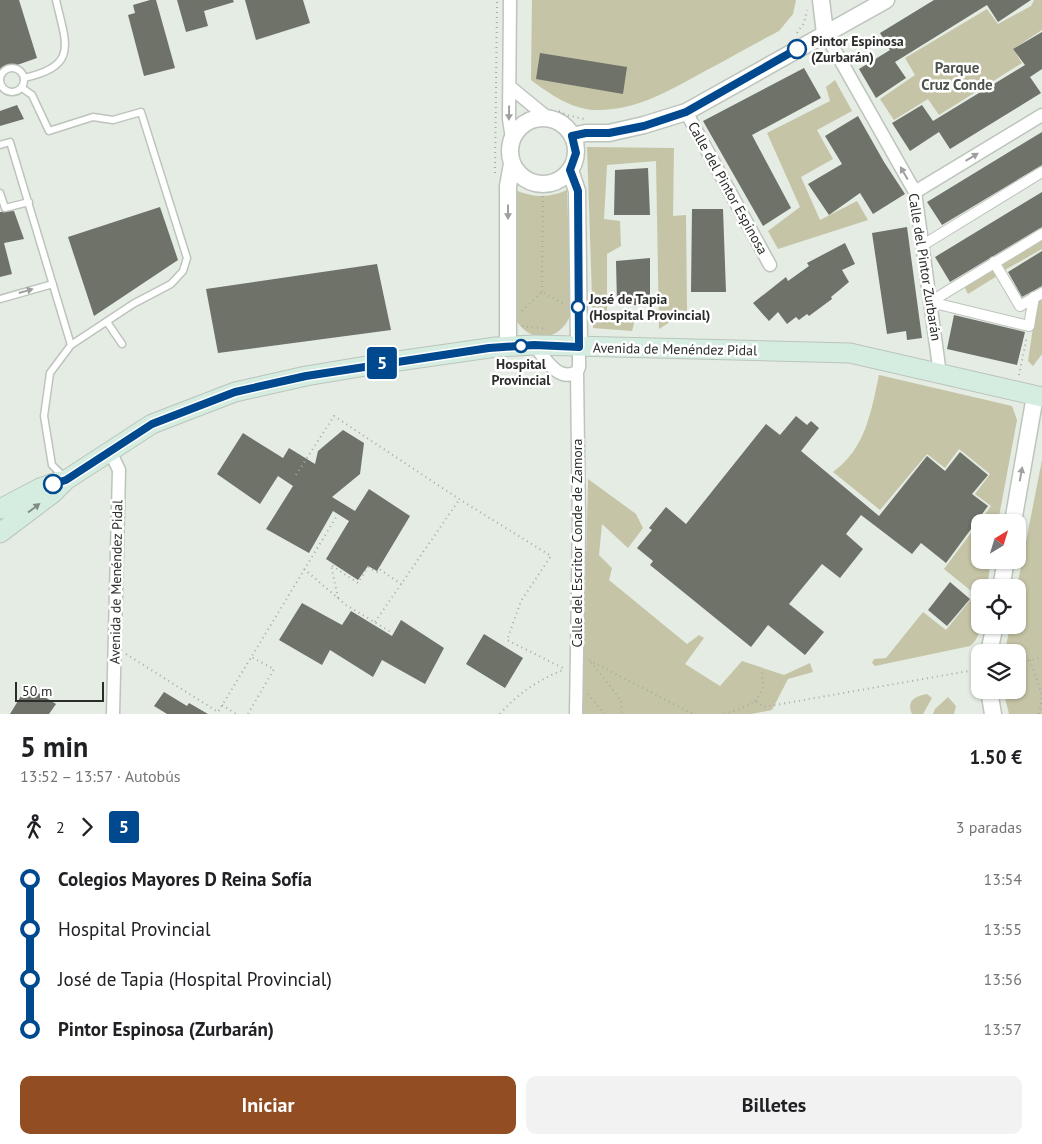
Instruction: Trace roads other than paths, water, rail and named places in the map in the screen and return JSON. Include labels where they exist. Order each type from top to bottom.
[{"type":"main road","name":"Avenida de Menéndez Pidal","points":[[0,533],[53,493],[66,480],[152,424],[235,392],[306,376],[508,346],[534,345],[850,353],[1016,392],[1040,392]]},
{"type":"main road","name":"Avenida de Menéndez Pidal","points":[[0,509],[40,488],[66,480]]},
{"type":"street","points":[[508,346],[508,186],[512,164],[510,151],[512,140],[509,119],[510,0]]},
{"type":"street","name":"Calle del Pintor Espinosa","points":[[572,136],[586,133],[609,133],[644,126],[686,112],[886,0]]},
{"type":"street","points":[[814,4],[825,33]]},
{"type":"street","name":"Calle del Pintor Zurbarán","points":[[825,33],[916,192],[940,374]]},
{"type":"street","points":[[510,87],[554,115],[572,136],[576,153],[570,170],[558,181],[543,185],[529,182],[522,177],[512,164]]},
{"type":"street","name":"Calle del Pintor Espinosa","points":[[686,112],[770,264]]},
{"type":"street","points":[[512,140],[521,126],[535,119],[554,115]]},
{"type":"street","points":[[916,192],[1042,115]]},
{"type":"street","points":[[570,170],[578,191],[579,347]]},
{"type":"street","points":[[923,245],[1042,172]]},
{"type":"street","points":[[930,302],[1042,234]]},
{"type":"street","points":[[994,262],[1020,306],[1038,295]]},
{"type":"street","points":[[930,302],[1029,326],[1038,295]]},
{"type":"street","points":[[534,345],[556,372],[567,375],[577,372]]},
{"type":"street","name":"Calle del Escritor Conde de Zamora","points":[[576,714],[580,525],[577,372],[580,367],[579,347]]},
{"type":"street","points":[[1015,514],[1040,392]]},
{"type":"street","name":"Avenida de Menéndez Pidal","points":[[110,451],[118,470],[113,714]]},
{"type":"street","points":[[990,699],[993,714]]},
{"type":"lane","points":[[24,78],[50,70],[62,59],[65,53],[65,40],[56,0]]},
{"type":"lane","points":[[11,68],[18,70],[24,78],[22,88],[15,92],[7,91],[2,86],[0,78],[4,72],[11,68]]},
{"type":"lane","points":[[22,88],[32,96],[49,131],[93,117],[113,120],[141,112],[188,258],[183,271],[171,284],[134,304],[71,345],[50,373],[44,416],[52,465],[66,480]]},
{"type":"lane","points":[[0,145],[10,142],[71,345]]},
{"type":"lane","points":[[0,193],[5,208],[28,202]]},
{"type":"lane","points":[[0,299],[53,284]]},
{"type":"lane","points":[[107,322],[122,344]]},
{"type":"place","name":"Pintor Espinosa (Zurbarán)","points":[[797,49]]},
{"type":"place","name":"José de Tapia (Hospital Provincial)","points":[[578,307]]},
{"type":"place","name":"Hospital Provincial","points":[[521,346]]},
{"type":"district","name":"Parque Cruz Conde","points":[[957,76]]}]
